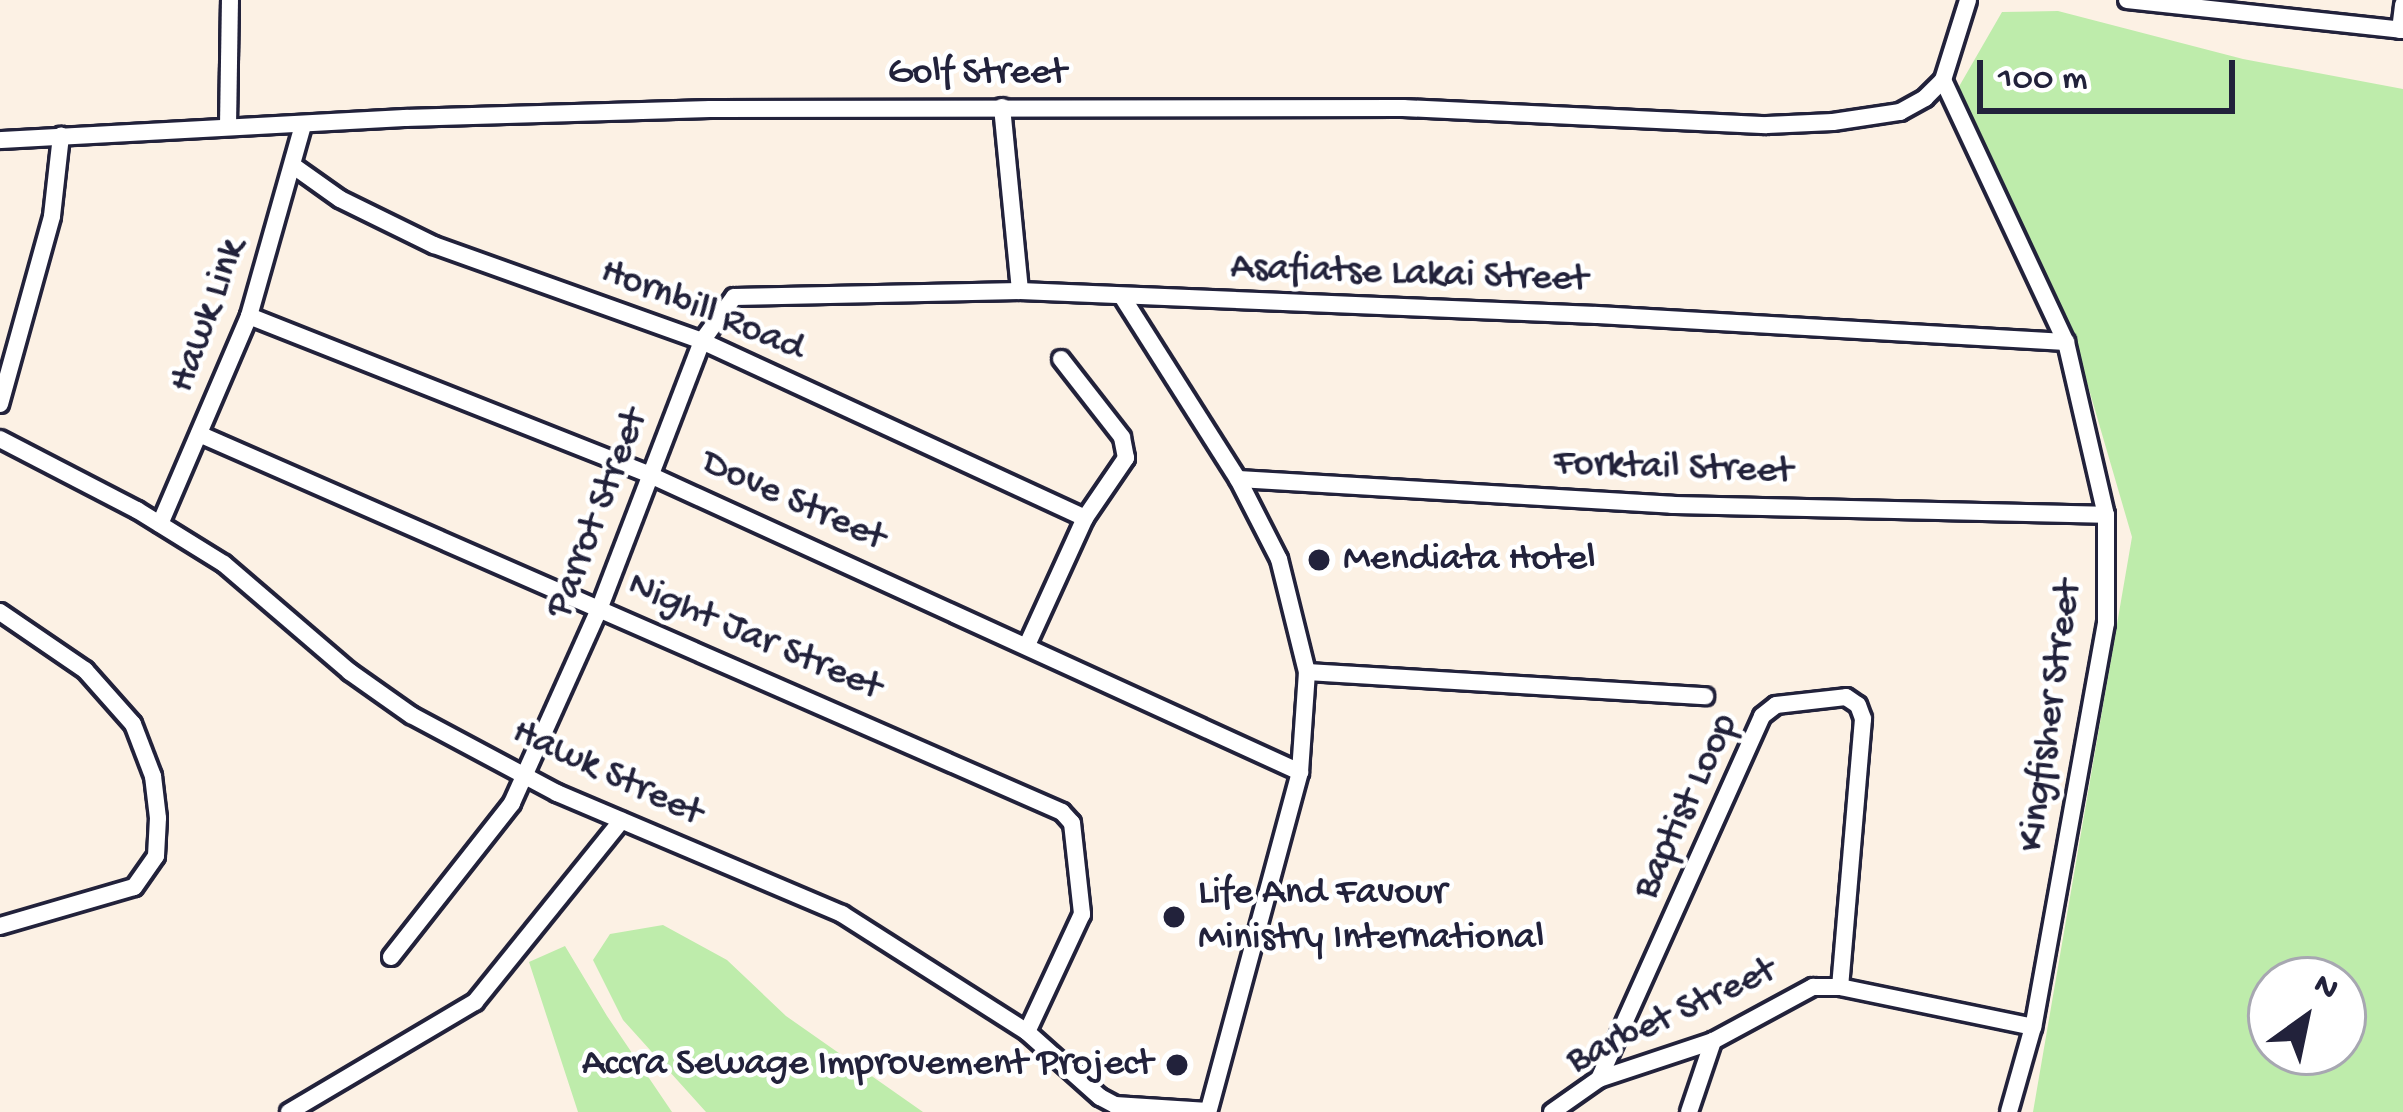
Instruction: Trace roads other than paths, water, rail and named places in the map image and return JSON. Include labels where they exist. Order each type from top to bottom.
[{"type":"street","points":[[228,126],[230,0]]},
{"type":"street","points":[[1942,80],[1967,0]]},
{"type":"street","points":[[2127,0],[2189,3],[2402,30],[2403,4]]},
{"type":"street","name":"Golf Street","points":[[0,140],[228,126],[663,110],[1002,107],[1403,108],[1767,125],[1900,112],[1925,98],[1942,80]]},
{"type":"street","name":"Kingfisher Street","points":[[1942,80],[2066,341],[2106,515],[2106,623],[2033,1027],[2009,1112]]},
{"type":"street","points":[[1002,107],[1020,291]]},
{"type":"street","name":"Hawk Link","points":[[160,524],[248,316],[304,125]]},
{"type":"street","points":[[0,404],[52,216],[61,136]]},
{"type":"street","name":"Hornbill Road","points":[[295,167],[340,199],[434,245],[702,341],[1085,518]]},
{"type":"street","name":"Asafiatse Lakai Street","points":[[750,295],[1020,291],[2066,341]]},
{"type":"street","name":"Parrot Street","points":[[391,957],[493,829],[525,775],[600,607],[702,341],[725,304],[750,295]]},
{"type":"street","points":[[1123,298],[1238,479],[1279,559],[1307,672],[1300,772],[1208,1111]]},
{"type":"street","name":"Dove Street","points":[[248,316],[650,475],[1028,643],[1300,772]]},
{"type":"street","points":[[1028,643],[1085,518],[1126,458],[1128,446],[1061,359]]},
{"type":"street","name":"Night Jar Street","points":[[199,434],[1062,812],[1072,823],[1082,914],[1027,1032]]},
{"type":"street","name":"Hawk Street","points":[[0,439],[160,524],[224,564],[350,672],[411,715],[621,821],[842,914],[1027,1032],[1115,1105],[1208,1111]]},
{"type":"street","name":"Forktail Street","points":[[1238,479],[1672,505],[2106,515]]},
{"type":"street","points":[[0,612],[85,670],[134,724],[153,776],[158,818],[156,856],[134,887],[0,926]]},
{"type":"street","points":[[1307,672],[1705,696]]},
{"type":"street","name":"Baptist Loop","points":[[1599,1078],[1762,716],[1777,705],[1846,697],[1858,705],[1863,719],[1840,987]]},
{"type":"street","points":[[289,1112],[475,1002],[621,821]]},
{"type":"street","name":"Barbet Street","points":[[1552,1112],[1599,1078],[1713,1041],[1814,987],[1840,987],[2033,1027]]},
{"type":"street","points":[[1689,1112],[1713,1041]]},
{"type":"place","name":"Mendiata Hotel","points":[[1319,560]]},
{"type":"place","name":"Life And Favour Ministry International","points":[[1174,917]]},
{"type":"place","name":"Accra Sewage Improvement Project","points":[[1177,1065]]}]
